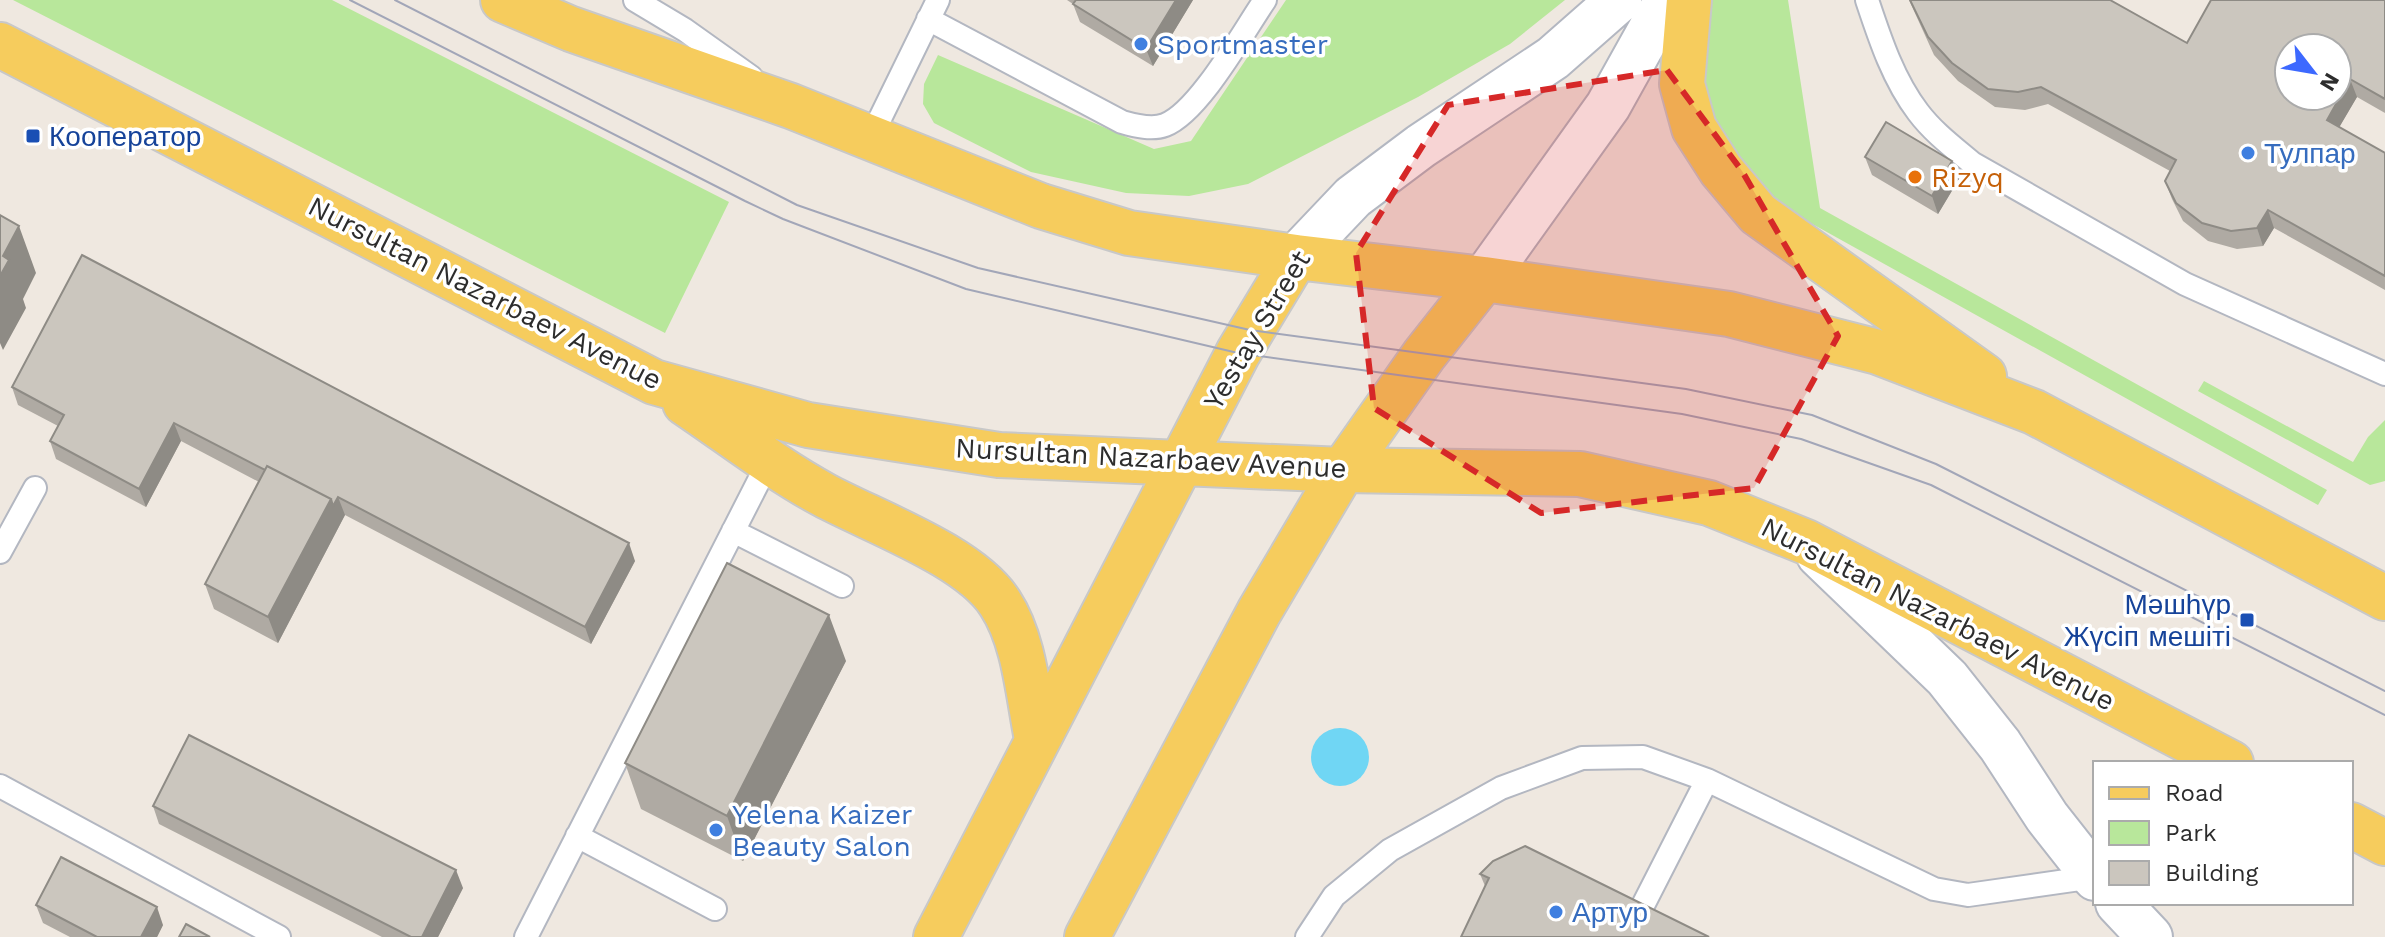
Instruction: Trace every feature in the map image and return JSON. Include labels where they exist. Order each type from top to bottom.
[{"type":"main road","points":[[503,0],[571,29],[791,106],[1041,206],[1129,233],[1729,314],[1878,352],[2034,412],[2385,598]]},
{"type":"main road","name":"Yestay Street","points":[[936,937],[1179,464],[1250,330],[1296,257],[1353,197],[1421,146],[1553,58],[1619,0]]},
{"type":"main road","points":[[1087,937],[1259,612],[1343,470],[1608,106],[1667,0]]},
{"type":"main road","points":[[1689,0],[1682,84],[1694,128],[1721,170],[1758,214],[2034,412]]},
{"type":"main road","name":"Nursultan Nazarbaev Avenue","points":[[0,45],[654,382],[808,425],[999,455],[1343,470],[1580,474],[1709,503],[1806,542],[2227,761]]},
{"type":"main road","points":[[654,382],[821,494],[922,545],[982,582],[1000,603],[1013,629],[1037,739]]},
{"type":"main road","points":[[1806,542],[1947,678],[2000,745],[2047,817],[2093,875]]},
{"type":"main road","points":[[2353,826],[2385,843]]},
{"type":"main road","points":[[2120,905],[2150,937]]},
{"type":"lane","points":[[635,0],[685,30],[791,106]]},
{"type":"lane","points":[[870,139],[933,10],[1122,122],[1142,127],[1164,126],[1183,115],[1197,100],[1265,0]]},
{"type":"lane","points":[[1867,0],[1896,76],[1918,112],[1972,163],[2185,284],[2385,374]]},
{"type":"lane","points":[[526,937],[770,459]]},
{"type":"lane","points":[[0,552],[35,488]]},
{"type":"lane","points":[[733,531],[842,586]]},
{"type":"lane","points":[[1307,937],[1334,896],[1390,850],[1501,788],[1582,758],[1643,757],[1707,780],[1934,889],[1968,895],[2093,878]]},
{"type":"lane","points":[[1635,921],[1707,780]]},
{"type":"lane","points":[[0,786],[279,937]]},
{"type":"lane","points":[[577,836],[715,909]]},
{"type":"highlighted area","points":[[1667,70],[1742,171],[1838,336],[1754,488],[1541,513],[1374,408],[1356,253],[1448,105]]},
{"type":"green space","points":[[13,0],[332,0],[729,202],[665,333]]},
{"type":"green space","points":[[1286,0],[1565,0],[1510,44],[1418,97],[1248,184],[1189,196],[1126,193],[1031,172],[934,123],[923,104],[924,84],[938,55],[1154,149],[1191,141]]},
{"type":"green space","points":[[1712,0],[1788,0],[1820,208],[2327,490],[2318,505],[1780,206],[1740,167],[1706,105],[1705,18]]},
{"type":"green space","points":[[2204,381],[2353,462],[2368,437],[2385,420],[2385,481],[2370,485],[2198,391]]},
{"type":"water","points":[[1340,728],[1361,736],[1369,757],[1361,778],[1340,786],[1319,778],[1311,757],[1319,736]]},
{"type":"building","points":[[1076,0],[1176,0],[1146,49],[1073,4]]},
{"type":"building","name":"Тулпар","points":[[1910,0],[2110,0],[2187,43],[2211,0],[2385,0],[2385,99],[2353,81],[2353,32],[2273,32],[2273,112],[2331,112],[2327,120],[2385,153],[2385,276],[2268,210],[2257,228],[2231,231],[2202,223],[2176,203],[2165,181],[2176,160],[2041,87],[2018,92],[1988,89],[1952,63],[1928,37]]},
{"type":"building","points":[[1886,122],[1952,161],[1932,196],[1865,157]]},
{"type":"building","points":[[0,215],[19,226],[3,256],[9,260],[0,276]]},
{"type":"building","points":[[82,255],[629,543],[585,627],[338,497],[333,506],[331,499],[267,466],[265,470],[174,423],[139,489],[50,441],[64,415],[12,387]]},
{"type":"building","points":[[267,466],[331,499],[268,617],[205,584]]},
{"type":"building","points":[[727,563],[829,615],[727,816],[625,763]]},
{"type":"building","points":[[189,735],[456,870],[422,937],[411,937],[153,806]]},
{"type":"building","points":[[1525,846],[1709,937],[1461,937],[1489,878],[1480,874],[1493,861]]},
{"type":"building","points":[[61,857],[157,907],[141,937],[97,937],[36,905]]},
{"type":"building","points":[[186,924],[210,937],[179,937]]},
{"type":"tram line","points":[[350,0],[783,219],[966,289],[1238,353],[1682,414],[1801,439],[1931,485],[2385,715]]},
{"type":"tram line","points":[[395,0],[797,205],[978,268],[1250,330],[1686,389],[1812,415],[1936,464],[2385,691]]},
{"type":"place","name":"Sportmaster","points":[[1141,44]]},
{"type":"place","name":"Кооператор","points":[[33,136]]},
{"type":"place","name":"Тулпар","points":[[2248,153]]},
{"type":"place","name":"Rizyq","points":[[1915,177]]},
{"type":"place","name":"Мәшһүр Жүсіп мешіті","points":[[2247,620]]},
{"type":"place","name":"Yelena Kaizer Beauty Salon","points":[[716,830]]},
{"type":"place","name":"Артур","points":[[1556,912]]}]
